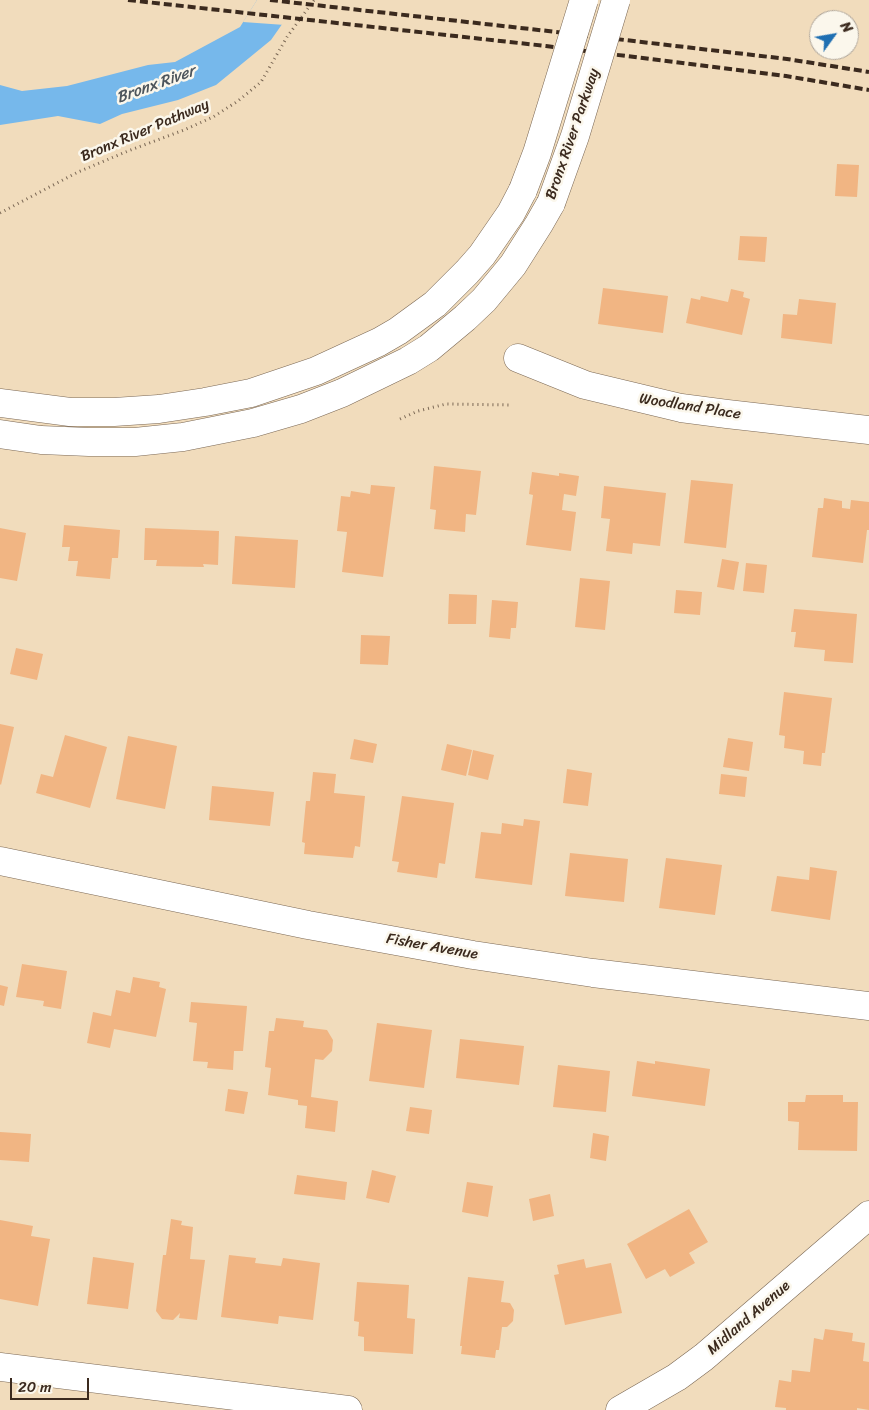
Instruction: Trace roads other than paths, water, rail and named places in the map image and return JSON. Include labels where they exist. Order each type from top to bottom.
[{"type":"main road","name":"Bronx River Parkway","points":[[0,404],[70,412],[114,412],[159,410],[206,402],[251,393],[316,371],[379,342],[398,331],[435,304],[467,272],[482,255],[506,221],[523,190],[537,153],[584,0]]},
{"type":"main road","name":"Bronx River Parkway","points":[[0,434],[42,440],[134,442],[183,437],[253,423],[301,409],[342,393],[408,361],[428,348],[466,318],[484,300],[513,265],[551,203],[575,136],[616,0]]},
{"type":"main road","name":"Woodland Place","points":[[518,358],[585,385],[681,408],[869,430]]},
{"type":"main road","name":"Fisher Avenue","points":[[0,861],[308,925],[473,955],[592,973],[869,1006]]},
{"type":"main road","name":"Midland Avenue","points":[[620,1410],[677,1377],[704,1357],[869,1215]]},
{"type":"main road","points":[[0,1366],[348,1410]]},
{"type":"water","name":"Bronx River","points":[[257,0],[299,0],[271,40],[216,85],[178,100],[122,114],[100,124],[58,116],[0,125],[0,85],[22,91],[67,86],[148,65],[175,62],[240,27]]},
{"type":"railway","points":[[128,0],[546,46],[786,76],[869,90]]},
{"type":"railway","points":[[270,0],[787,59],[869,72]]}]
